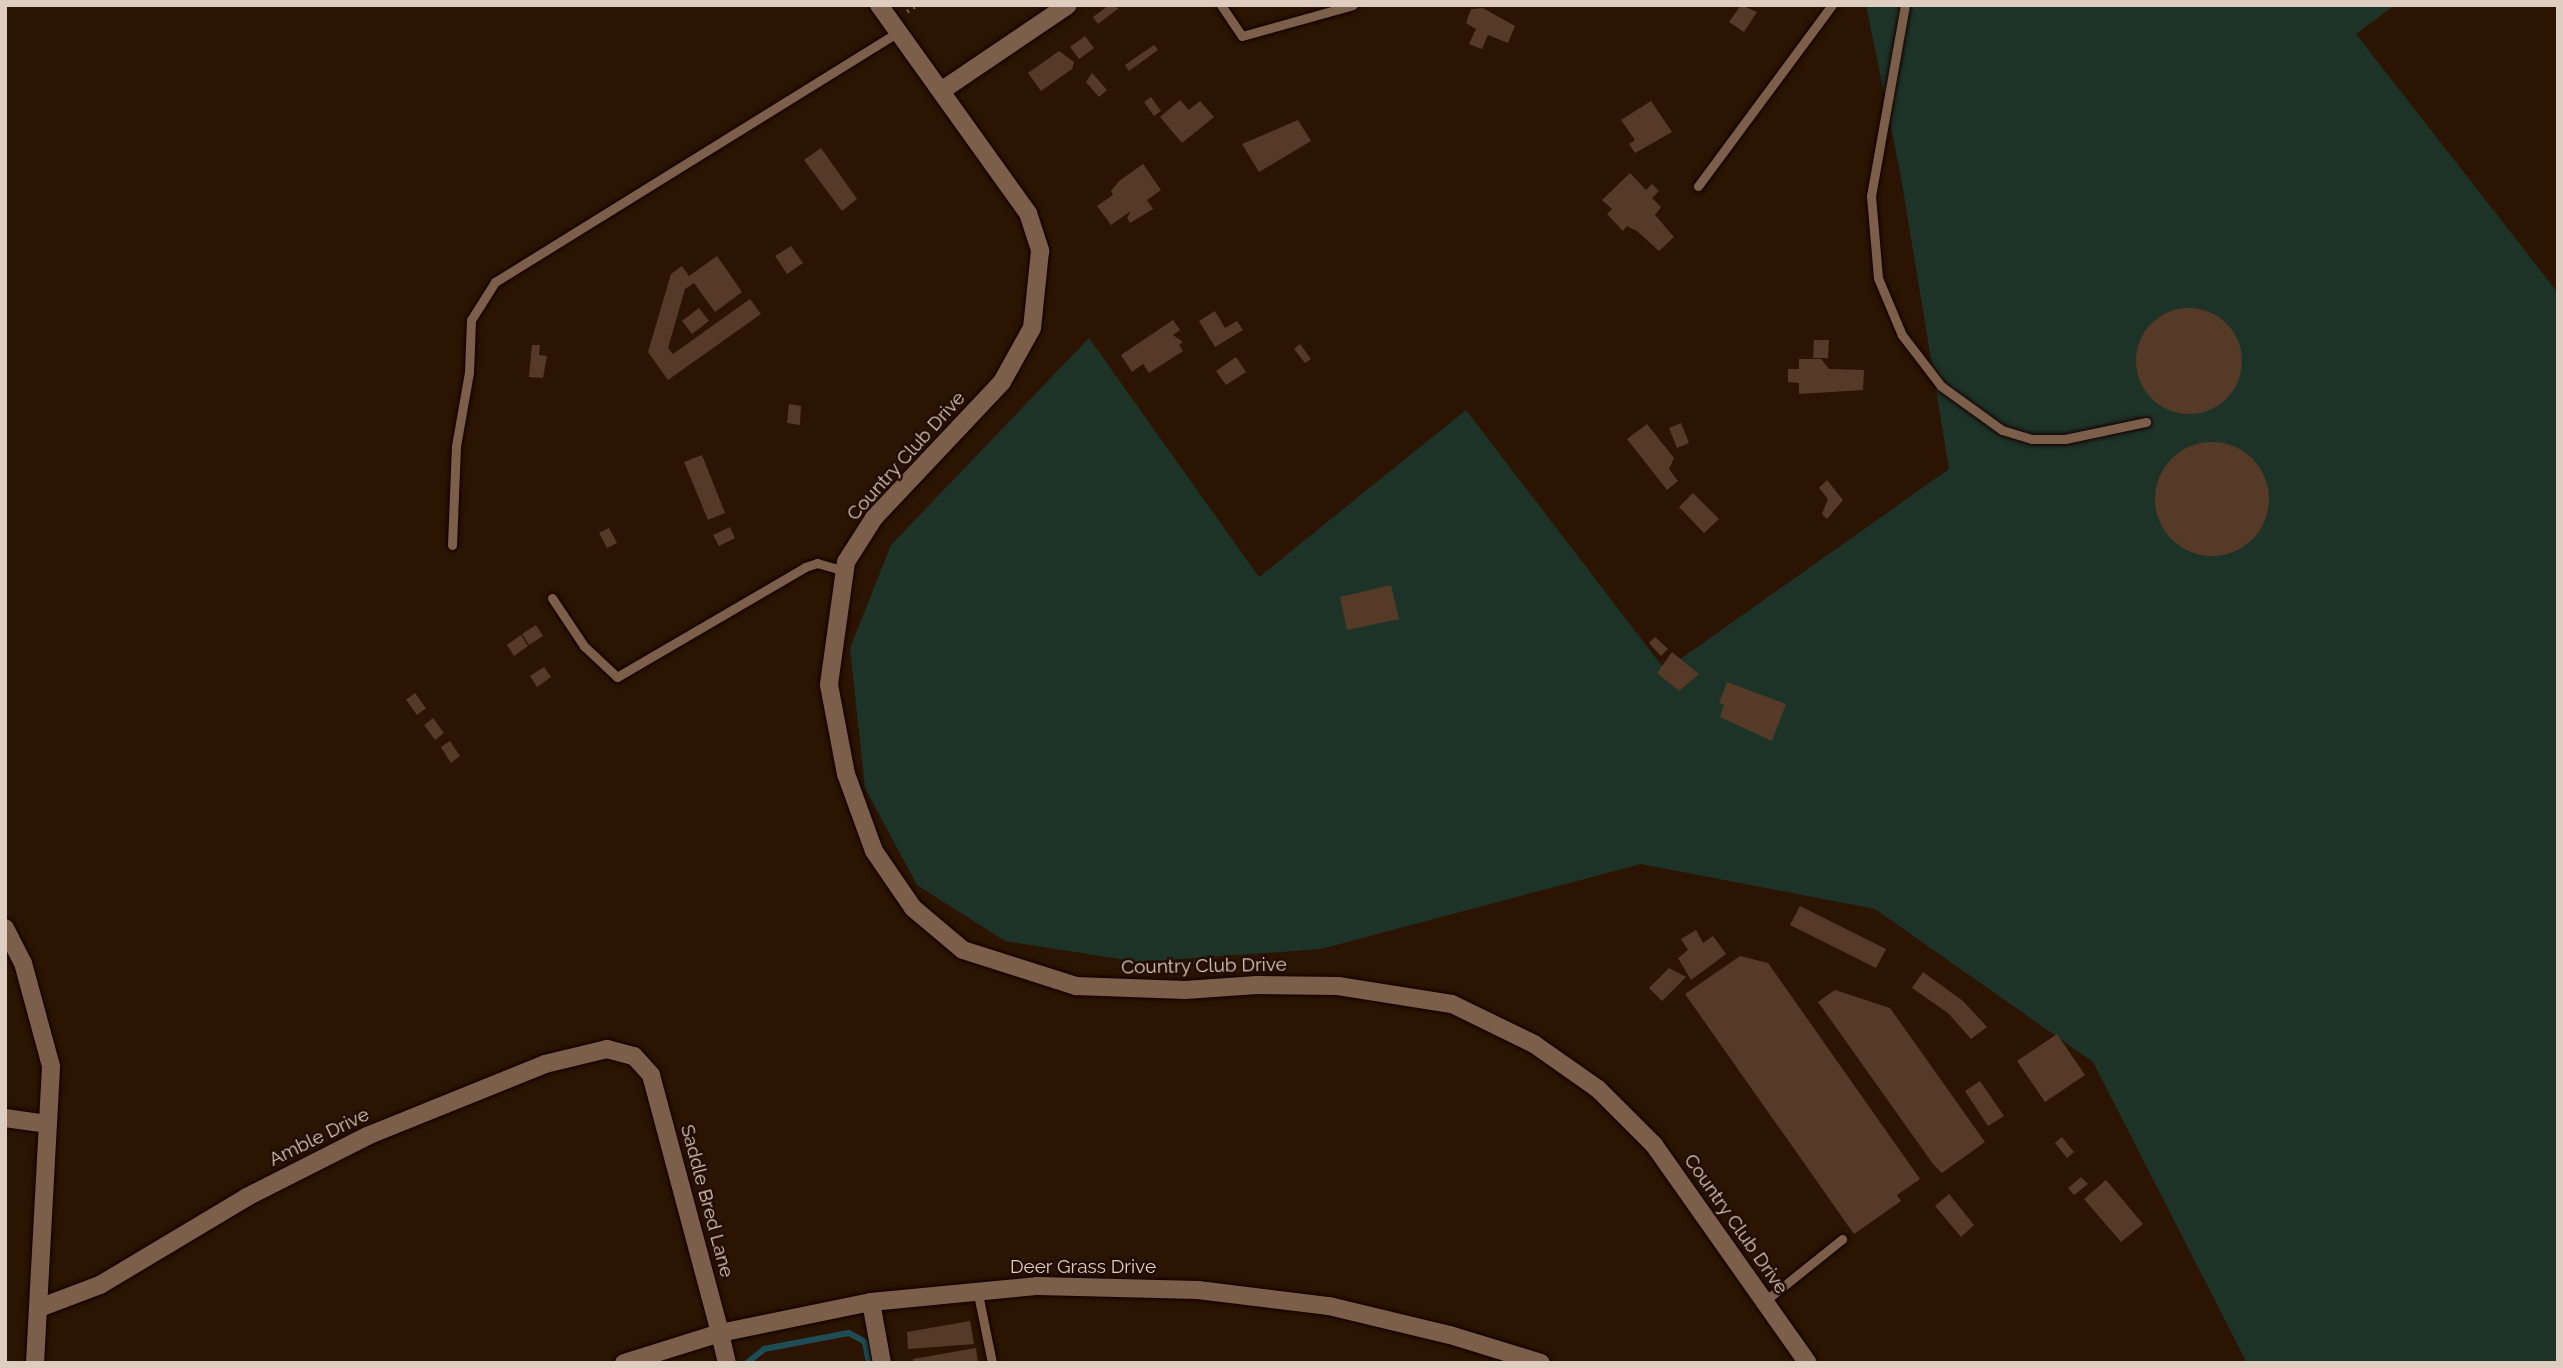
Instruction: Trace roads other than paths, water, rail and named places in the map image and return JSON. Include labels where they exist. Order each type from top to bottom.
[{"type":"street","name":"Country Club Drive","points":[[879,5],[1028,213],[1040,251],[1032,328],[1002,382],[874,518],[845,571],[829,685],[846,774],[860,822],[874,851],[914,908],[963,950],[1076,986],[1185,990],[1257,985],[1338,986],[1451,1004],[1534,1044],[1598,1089],[1654,1145],[1808,1363]]},
{"type":"street","points":[[941,91],[1068,5]]},
{"type":"street","points":[[5,928],[23,963],[51,1066],[35,1363]]},
{"type":"street","name":"Amble Drive","points":[[39,1308],[100,1285],[289,1175],[419,1113],[584,1052],[616,1049],[634,1056]]},
{"type":"street","name":"Saddle Bred Lane","points":[[634,1056],[654,1084],[727,1363]]},
{"type":"street","points":[[5,1118],[47,1124]]},
{"type":"street","name":"Deer Grass Drive","points":[[624,1363],[720,1333],[871,1301],[977,1289],[1095,1286],[1248,1294],[1378,1317],[1541,1363]]},
{"type":"street","points":[[871,1301],[882,1363]]},
{"type":"lane","points":[[1221,5],[1242,36],[1353,5]]},
{"type":"lane","points":[[1698,186],[1832,5]]},
{"type":"lane","points":[[1905,5],[1871,196],[1878,278],[1902,335],[1941,386],[1971,412],[2002,430],[2032,439],[2065,439],[2146,422]]},
{"type":"lane","points":[[452,545],[456,446],[469,372],[471,320],[495,282],[897,33]]},
{"type":"lane","points":[[552,598],[584,646],[617,677],[805,567],[817,563],[845,571]]},
{"type":"lane","points":[[1765,1301],[1843,1239]]},
{"type":"lane","points":[[977,1289],[992,1363]]},
{"type":"waterway","points":[[747,1363],[764,1349],[849,1333],[865,1342],[869,1363]]}]
